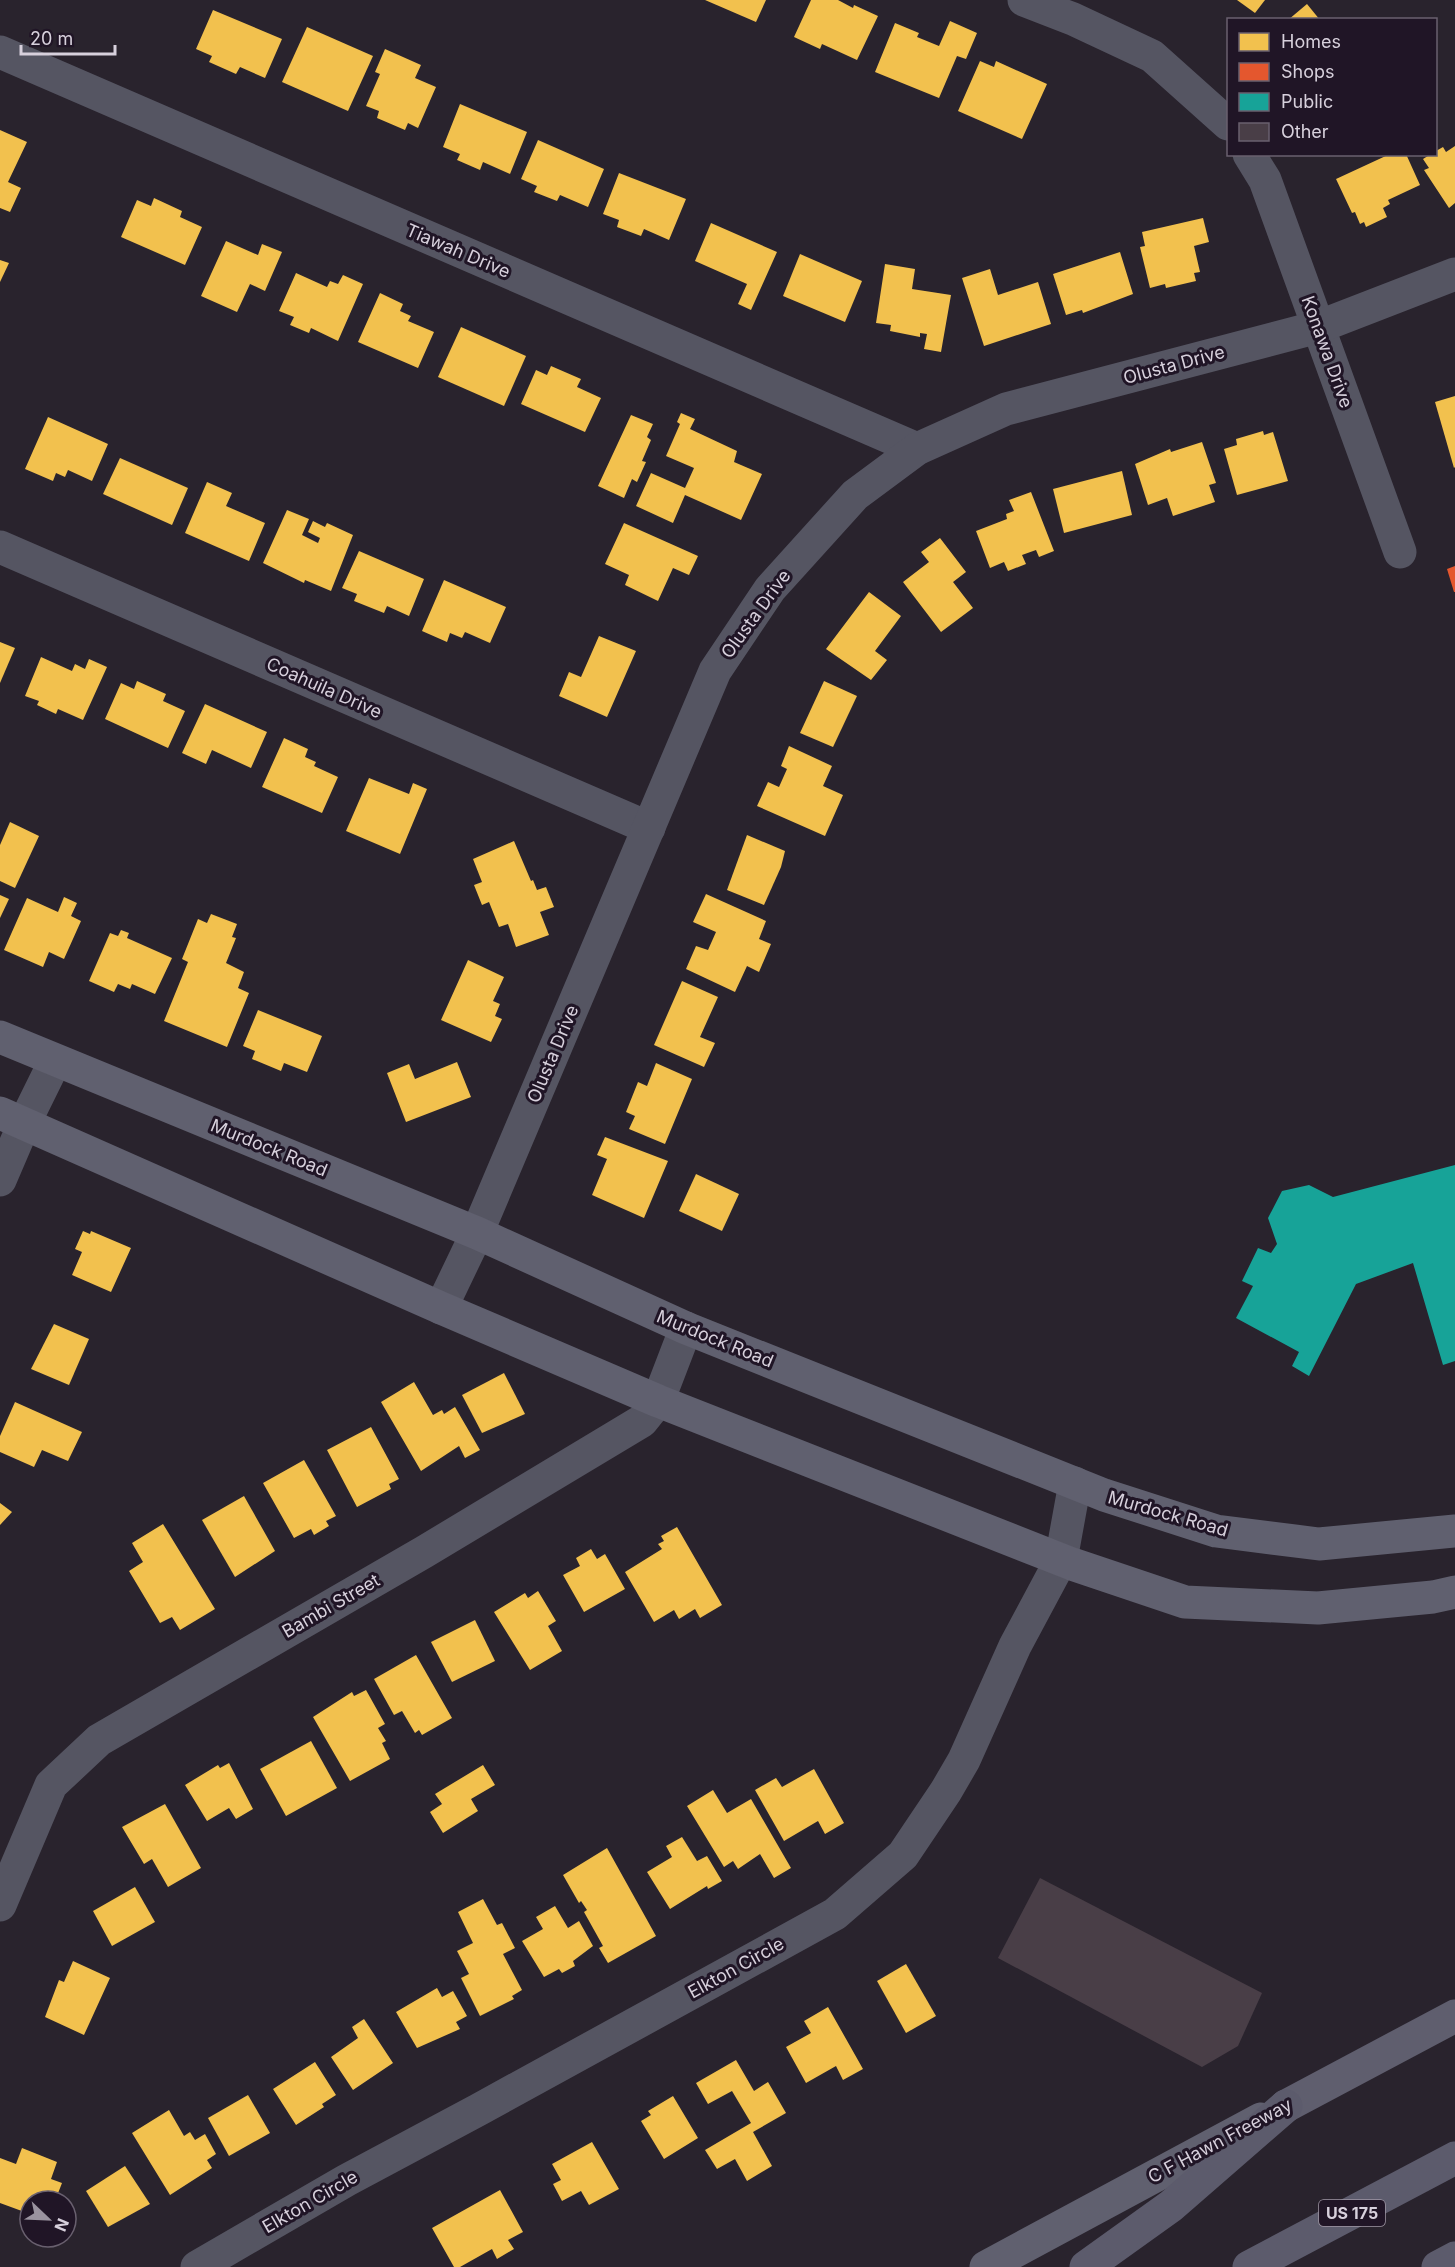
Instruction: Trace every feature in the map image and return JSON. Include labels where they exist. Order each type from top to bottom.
[{"type":"highway","points":[[1086,2267],[1171,2206],[1286,2106]]},
{"type":"highway","name":"US 175","points":[[1249,2267],[1455,2158]]},
{"type":"highway","points":[[1438,2267],[1455,2258]]},
{"type":"main road","name":"Murdock Road","points":[[0,1036],[55,1061],[477,1233],[686,1329],[1104,1495],[1216,1531],[1319,1544],[1455,1531]]},
{"type":"main road","points":[[12,1118],[441,1308],[658,1401],[1061,1560],[1185,1602],[1318,1608],[1448,1599]]},
{"type":"main road","name":"C F Hawn Freeway","points":[[986,2267],[1455,2016]]},
{"type":"street","points":[[1024,0],[1073,19],[1152,56],[1227,123]]},
{"type":"street","name":"Tiawah Drive","points":[[0,52],[916,448]]},
{"type":"street","name":"Konawa Drive","points":[[1250,156],[1265,180],[1400,552]]},
{"type":"street","name":"Olusta Drive","points":[[441,1308],[477,1233],[715,671],[770,589],[855,495],[916,448],[1006,409],[1318,327],[1455,274]]},
{"type":"street","name":"Coahuila Drive","points":[[0,547],[649,828]]},
{"type":"street","points":[[0,1180],[12,1118],[55,1061]]},
{"type":"street","name":"Bambi Street","points":[[0,1905],[51,1785],[99,1740],[424,1552],[642,1421],[658,1401],[686,1329]]},
{"type":"street","name":"Elkton Circle","points":[[197,2267],[347,2180],[835,1914],[903,1855],[964,1760],[1015,1646],[1061,1560],[1074,1483]]},
{"type":"building: Homes","points":[[705,0],[766,0],[756,22]]},
{"type":"building: Homes","points":[[811,0],[838,0],[853,8],[854,5],[878,16],[857,60],[822,44],[820,49],[794,37]]},
{"type":"building: Homes","points":[[1237,0],[1265,0],[1255,13]]},
{"type":"building: Homes","points":[[1307,4],[1318,18],[1290,18]]},
{"type":"building: Homes","points":[[213,10],[282,39],[265,78],[240,67],[236,74],[209,62],[212,56],[196,49]]},
{"type":"building: Homes","points":[[950,21],[977,33],[966,59],[957,56],[939,98],[875,72],[895,23],[919,33],[917,37],[939,46]]},
{"type":"building: Homes","points":[[307,27],[373,56],[348,111],[282,82]]},
{"type":"building: Homes","points":[[385,49],[421,65],[415,78],[436,87],[418,128],[408,123],[405,130],[377,118],[379,111],[366,106],[380,74],[375,72]]},
{"type":"building: Homes","points":[[980,61],[994,67],[996,61],[1047,84],[1022,139],[958,111]]},
{"type":"building: Homes","points":[[460,104],[527,132],[510,174],[483,162],[480,170],[457,160],[460,154],[443,147]]},
{"type":"building: Homes","points":[[0,130],[27,142],[8,182],[21,188],[10,212],[0,208]]},
{"type":"building: Homes","points":[[538,140],[604,169],[588,207],[560,195],[557,201],[534,192],[537,186],[521,179]]},
{"type":"building: Homes","points":[[1455,146],[1455,203],[1449,208],[1424,170],[1429,168],[1423,159],[1428,156],[1437,156],[1437,150],[1443,147],[1446,152]]},
{"type":"building: Homes","points":[[1386,156],[1407,156],[1420,185],[1388,200],[1390,204],[1383,208],[1387,217],[1366,227],[1364,222],[1360,224],[1355,212],[1352,213],[1336,179]]},
{"type":"building: Homes","points":[[619,173],[686,199],[669,240],[644,229],[641,236],[617,227],[619,220],[603,214]]},
{"type":"building: Homes","points":[[154,198],[182,211],[180,217],[202,227],[185,265],[121,237],[137,200],[151,206]]},
{"type":"building: Homes","points":[[1203,218],[1209,242],[1194,246],[1200,272],[1194,273],[1196,281],[1166,288],[1165,284],[1150,288],[1140,247],[1145,246],[1142,232]]},
{"type":"building: Homes","points":[[711,223],[777,252],[751,310],[738,304],[747,284],[695,261]]},
{"type":"building: Homes","points":[[226,241],[258,255],[262,244],[282,252],[265,291],[250,284],[237,312],[201,296]]},
{"type":"building: Homes","points":[[1120,252],[1133,294],[1083,313],[1082,310],[1066,315],[1053,274]]},
{"type":"building: Homes","points":[[800,254],[862,281],[845,322],[783,296]]},
{"type":"building: Homes","points":[[0,260],[9,263],[0,282]]},
{"type":"building: Homes","points":[[885,264],[915,269],[912,289],[951,295],[941,352],[924,349],[927,334],[920,333],[920,337],[890,331],[891,325],[876,323]]},
{"type":"building: Homes","points":[[990,269],[998,295],[1038,282],[1051,324],[984,346],[962,278]]},
{"type":"building: Homes","points":[[296,273],[327,287],[330,281],[338,284],[343,275],[363,284],[338,341],[311,328],[309,333],[290,325],[294,317],[279,311]]},
{"type":"building: Homes","points":[[380,293],[403,304],[400,311],[411,316],[408,321],[434,332],[418,368],[358,342]]},
{"type":"building: Homes","points":[[461,327],[526,356],[504,406],[438,377]]},
{"type":"building: Homes","points":[[551,366],[581,379],[577,387],[601,398],[585,432],[521,404],[536,370],[547,375]]},
{"type":"building: Homes","points":[[1455,396],[1455,467],[1454,468],[1435,402]]},
{"type":"building: Homes","points":[[681,413],[695,419],[690,429],[737,451],[734,462],[762,474],[741,520],[685,495],[673,523],[636,506],[651,473],[685,488],[694,468],[666,456],[680,424],[677,422]]},
{"type":"building: Homes","points":[[631,415],[653,424],[647,437],[651,440],[642,461],[646,462],[637,482],[632,479],[624,498],[598,486]]},
{"type":"building: Homes","points":[[48,417],[108,444],[92,481],[68,470],[65,477],[56,473],[53,481],[25,469]]},
{"type":"building: Homes","points":[[1263,431],[1264,435],[1273,432],[1288,481],[1237,495],[1224,449],[1237,445],[1236,439]]},
{"type":"building: Homes","points":[[1202,442],[1216,483],[1209,485],[1215,502],[1173,516],[1167,498],[1148,505],[1135,464],[1170,449],[1171,452]]},
{"type":"building: Homes","points":[[120,458],[188,488],[172,525],[103,494]]},
{"type":"building: Homes","points":[[1122,471],[1132,515],[1064,533],[1053,489]]},
{"type":"building: Homes","points":[[207,482],[232,493],[226,506],[265,523],[249,561],[185,533]]},
{"type":"building: Homes","points":[[1031,492],[1054,551],[1039,557],[1036,550],[1022,555],[1026,564],[1008,571],[1004,562],[990,568],[976,531],[1007,519],[1006,514],[1014,511],[1009,500]]},
{"type":"building: Homes","points":[[287,510],[309,519],[302,535],[318,543],[320,538],[308,532],[313,521],[325,527],[327,523],[353,535],[331,591],[305,580],[304,583],[263,563]]},
{"type":"building: Homes","points":[[624,523],[698,556],[689,575],[673,568],[658,601],[625,585],[629,575],[605,564]]},
{"type":"building: Homes","points":[[940,538],[966,572],[953,582],[973,608],[941,632],[903,582],[929,562],[921,552]]},
{"type":"building: Homes","points":[[359,551],[424,579],[409,616],[387,606],[384,613],[354,601],[357,594],[342,588]]},
{"type":"building: Homes","points":[[444,580],[506,607],[490,643],[465,632],[462,638],[450,633],[447,642],[422,631]]},
{"type":"building: Homes","points":[[869,592],[901,616],[875,651],[887,660],[871,680],[826,649]]},
{"type":"building: Homes","points":[[599,636],[636,651],[607,717],[559,696],[569,672],[581,677]]},
{"type":"building: Homes","points":[[0,642],[15,648],[0,683]]},
{"type":"building: Homes","points":[[41,657],[72,671],[75,664],[85,669],[89,659],[107,667],[83,720],[58,709],[56,714],[37,705],[39,701],[25,696]]},
{"type":"building: Homes","points":[[137,681],[166,694],[163,701],[185,711],[168,748],[105,719],[121,683],[134,689]]},
{"type":"building: Homes","points":[[824,681],[857,696],[833,747],[800,733]]},
{"type":"building: Homes","points":[[205,704],[267,732],[251,768],[212,750],[206,764],[182,753]]},
{"type":"building: Homes","points":[[284,738],[308,749],[305,757],[316,762],[314,766],[338,777],[322,813],[262,787]]},
{"type":"building: Homes","points":[[789,746],[832,766],[823,786],[843,795],[825,836],[757,806],[768,782],[779,787],[787,769],[781,766]]},
{"type":"building: Homes","points":[[369,778],[409,794],[413,783],[427,789],[400,854],[346,831]]},
{"type":"building: Homes","points":[[10,822],[39,836],[15,888],[0,881],[0,845]]},
{"type":"building: Homes","points":[[747,835],[785,851],[781,867],[764,905],[727,890]]},
{"type":"building: Homes","points":[[514,841],[531,881],[533,880],[537,890],[546,887],[554,907],[540,912],[549,935],[516,947],[508,924],[499,927],[489,902],[482,905],[474,885],[482,882],[473,859]]},
{"type":"building: Homes","points":[[706,894],[766,921],[759,939],[771,944],[759,972],[747,966],[735,992],[686,969],[696,946],[708,950],[716,932],[693,922]]},
{"type":"building: Homes","points":[[0,895],[9,899],[0,918]]},
{"type":"building: Homes","points":[[64,897],[77,903],[71,916],[81,921],[64,959],[49,952],[43,967],[4,950],[27,898],[58,912]]},
{"type":"building: Homes","points":[[211,914],[237,924],[232,937],[236,938],[226,963],[244,972],[238,988],[249,993],[227,1047],[164,1021],[188,962],[182,959],[198,919],[207,923]]},
{"type":"building: Homes","points":[[121,930],[129,933],[127,938],[172,958],[155,994],[132,984],[130,989],[118,984],[114,992],[89,981],[110,933],[118,936]]},
{"type":"building: Homes","points":[[468,960],[504,977],[493,1001],[500,1004],[495,1016],[502,1019],[491,1042],[441,1020]]},
{"type":"building: Homes","points":[[682,981],[718,997],[700,1037],[715,1043],[704,1067],[654,1045]]},
{"type":"building: Homes","points":[[258,1010],[322,1036],[307,1072],[284,1063],[281,1071],[252,1059],[255,1051],[243,1046]]},
{"type":"building: Homes","points":[[457,1062],[471,1097],[406,1122],[387,1073],[409,1064],[415,1079]]},
{"type":"building: Homes","points":[[656,1063],[692,1079],[665,1144],[629,1129],[635,1116],[626,1112],[638,1082],[647,1086]]},
{"type":"building: Homes","points":[[605,1137],[668,1161],[644,1218],[592,1195],[607,1159],[597,1155]]},
{"type":"building: Homes","points":[[696,1174],[739,1194],[722,1231],[679,1211]]},
{"type":"building: Homes","points":[[83,1231],[90,1234],[91,1231],[131,1248],[111,1292],[72,1275],[82,1252],[75,1249]]},
{"type":"building: Homes","points":[[54,1324],[89,1339],[69,1385],[31,1369]]},
{"type":"building: Homes","points":[[504,1373],[525,1414],[482,1433],[462,1395]]},
{"type":"building: Homes","points":[[414,1382],[433,1415],[442,1410],[444,1414],[455,1407],[480,1450],[465,1458],[459,1446],[421,1471],[381,1402]]},
{"type":"building: Homes","points":[[15,1402],[82,1432],[68,1461],[42,1450],[34,1467],[0,1452],[0,1436]]},
{"type":"building: Homes","points":[[371,1427],[399,1479],[389,1484],[391,1489],[357,1507],[327,1450]]},
{"type":"building: Homes","points":[[304,1460],[336,1516],[326,1521],[329,1526],[314,1535],[311,1529],[294,1538],[263,1483]]},
{"type":"building: Homes","points":[[244,1496],[275,1551],[235,1577],[202,1520]]},
{"type":"building: Homes","points":[[0,1503],[12,1512],[0,1525]]},
{"type":"building: Homes","points":[[163,1524],[215,1609],[180,1630],[172,1617],[160,1623],[129,1571],[143,1562],[132,1543]]},
{"type":"building: Homes","points":[[677,1527],[722,1605],[700,1618],[695,1609],[679,1619],[674,1610],[654,1622],[625,1572],[662,1549],[658,1544],[664,1541],[661,1536]]},
{"type":"building: Homes","points":[[591,1549],[597,1559],[605,1554],[625,1589],[584,1612],[563,1575],[580,1566],[576,1558]]},
{"type":"building: Homes","points":[[538,1591],[556,1621],[548,1626],[562,1651],[530,1670],[494,1612],[525,1593],[528,1598]]},
{"type":"building: Homes","points":[[475,1620],[495,1661],[452,1682],[431,1642]]},
{"type":"building: Homes","points":[[416,1655],[452,1718],[422,1735],[419,1730],[415,1733],[402,1711],[394,1715],[374,1679]]},
{"type":"building: Homes","points":[[366,1690],[385,1724],[378,1728],[386,1741],[382,1743],[390,1759],[350,1781],[313,1717],[352,1692],[354,1696]]},
{"type":"building: Homes","points":[[311,1741],[337,1788],[286,1816],[260,1769]]},
{"type":"building: Homes","points":[[229,1763],[253,1809],[236,1819],[229,1808],[207,1821],[185,1785],[218,1765],[220,1768]]},
{"type":"building: Homes","points":[[483,1765],[495,1785],[471,1799],[478,1811],[443,1833],[430,1812],[442,1804],[435,1794]]},
{"type":"building: Homes","points":[[814,1769],[844,1823],[825,1834],[818,1821],[784,1841],[755,1790],[776,1778],[782,1787]]},
{"type":"building: Homes","points":[[713,1790],[727,1813],[751,1799],[791,1868],[774,1878],[760,1854],[738,1869],[733,1861],[724,1867],[687,1806]]},
{"type":"building: Homes","points":[[165,1804],[201,1868],[168,1887],[152,1859],[144,1864],[122,1827]]},
{"type":"building: Homes","points":[[682,1837],[697,1861],[707,1856],[722,1881],[708,1889],[707,1886],[670,1909],[647,1872],[672,1857],[666,1846]]},
{"type":"building: Homes","points":[[607,1848],[656,1936],[608,1963],[599,1948],[603,1946],[584,1912],[587,1910],[581,1901],[579,1903],[563,1875]]},
{"type":"building: Homes","points":[[135,1887],[155,1922],[112,1946],[93,1911]]},
{"type":"building: Homes","points":[[483,1899],[497,1925],[502,1923],[515,1948],[503,1954],[522,1990],[512,1996],[514,1999],[480,2016],[461,1978],[469,1974],[457,1951],[473,1943],[458,1912]]},
{"type":"building: Homes","points":[[555,1906],[568,1928],[579,1921],[593,1946],[573,1961],[575,1966],[562,1973],[559,1969],[544,1977],[522,1941],[543,1929],[536,1917]]},
{"type":"building: Homes","points":[[73,1961],[110,1978],[84,2035],[45,2017],[59,1980],[64,1982]]},
{"type":"building: Homes","points":[[906,1964],[936,2016],[906,2033],[877,1981]]},
{"type":"building: Homes","points":[[437,1988],[442,1997],[453,1991],[467,2016],[456,2022],[460,2029],[417,2048],[396,2012]]},
{"type":"building: Homes","points":[[828,2007],[863,2069],[843,2080],[836,2066],[806,2083],[786,2047],[811,2033],[804,2021]]},
{"type":"building: Homes","points":[[364,2019],[393,2063],[353,2090],[331,2057],[358,2038],[352,2027]]},
{"type":"building: Homes","points":[[736,2060],[754,2091],[768,2082],[786,2113],[753,2132],[772,2166],[747,2181],[735,2159],[717,2169],[705,2150],[751,2123],[732,2091],[708,2104],[696,2083]]},
{"type":"building: Homes","points":[[315,2062],[336,2095],[322,2104],[324,2107],[296,2125],[273,2089]]},
{"type":"building: Homes","points":[[248,2095],[270,2133],[229,2156],[208,2118]]},
{"type":"building: Homes","points":[[673,2096],[698,2138],[664,2159],[641,2121],[651,2115],[648,2111]]},
{"type":"building: Homes","points":[[169,2110],[184,2136],[190,2132],[195,2140],[205,2134],[216,2154],[207,2160],[212,2168],[170,2195],[132,2133]]},
{"type":"building: Homes","points":[[592,2142],[619,2189],[589,2205],[581,2191],[562,2201],[553,2184],[561,2180],[552,2164]]},
{"type":"building: Homes","points":[[22,2148],[57,2162],[51,2179],[62,2183],[60,2189],[18,2189],[18,2210],[0,2203],[0,2158],[16,2164]]},
{"type":"building: Homes","points":[[125,2166],[150,2204],[108,2227],[86,2191]]},
{"type":"building: Homes","points":[[500,2190],[523,2232],[508,2240],[514,2249],[497,2259],[492,2249],[460,2267],[454,2267],[432,2228]]},
{"type":"building: Shops","points":[[1455,566],[1455,592],[1454,592],[1447,569]]},
{"type":"building: Public","points":[[1455,1165],[1455,1361],[1443,1365],[1413,1263],[1356,1284],[1309,1376],[1292,1366],[1299,1352],[1236,1318],[1253,1286],[1242,1281],[1258,1248],[1271,1253],[1277,1244],[1268,1218],[1282,1191],[1309,1185],[1333,1197]]},
{"type":"building: Other","points":[[1040,1878],[1262,1993],[1238,2046],[1202,2067],[998,1958]]}]
